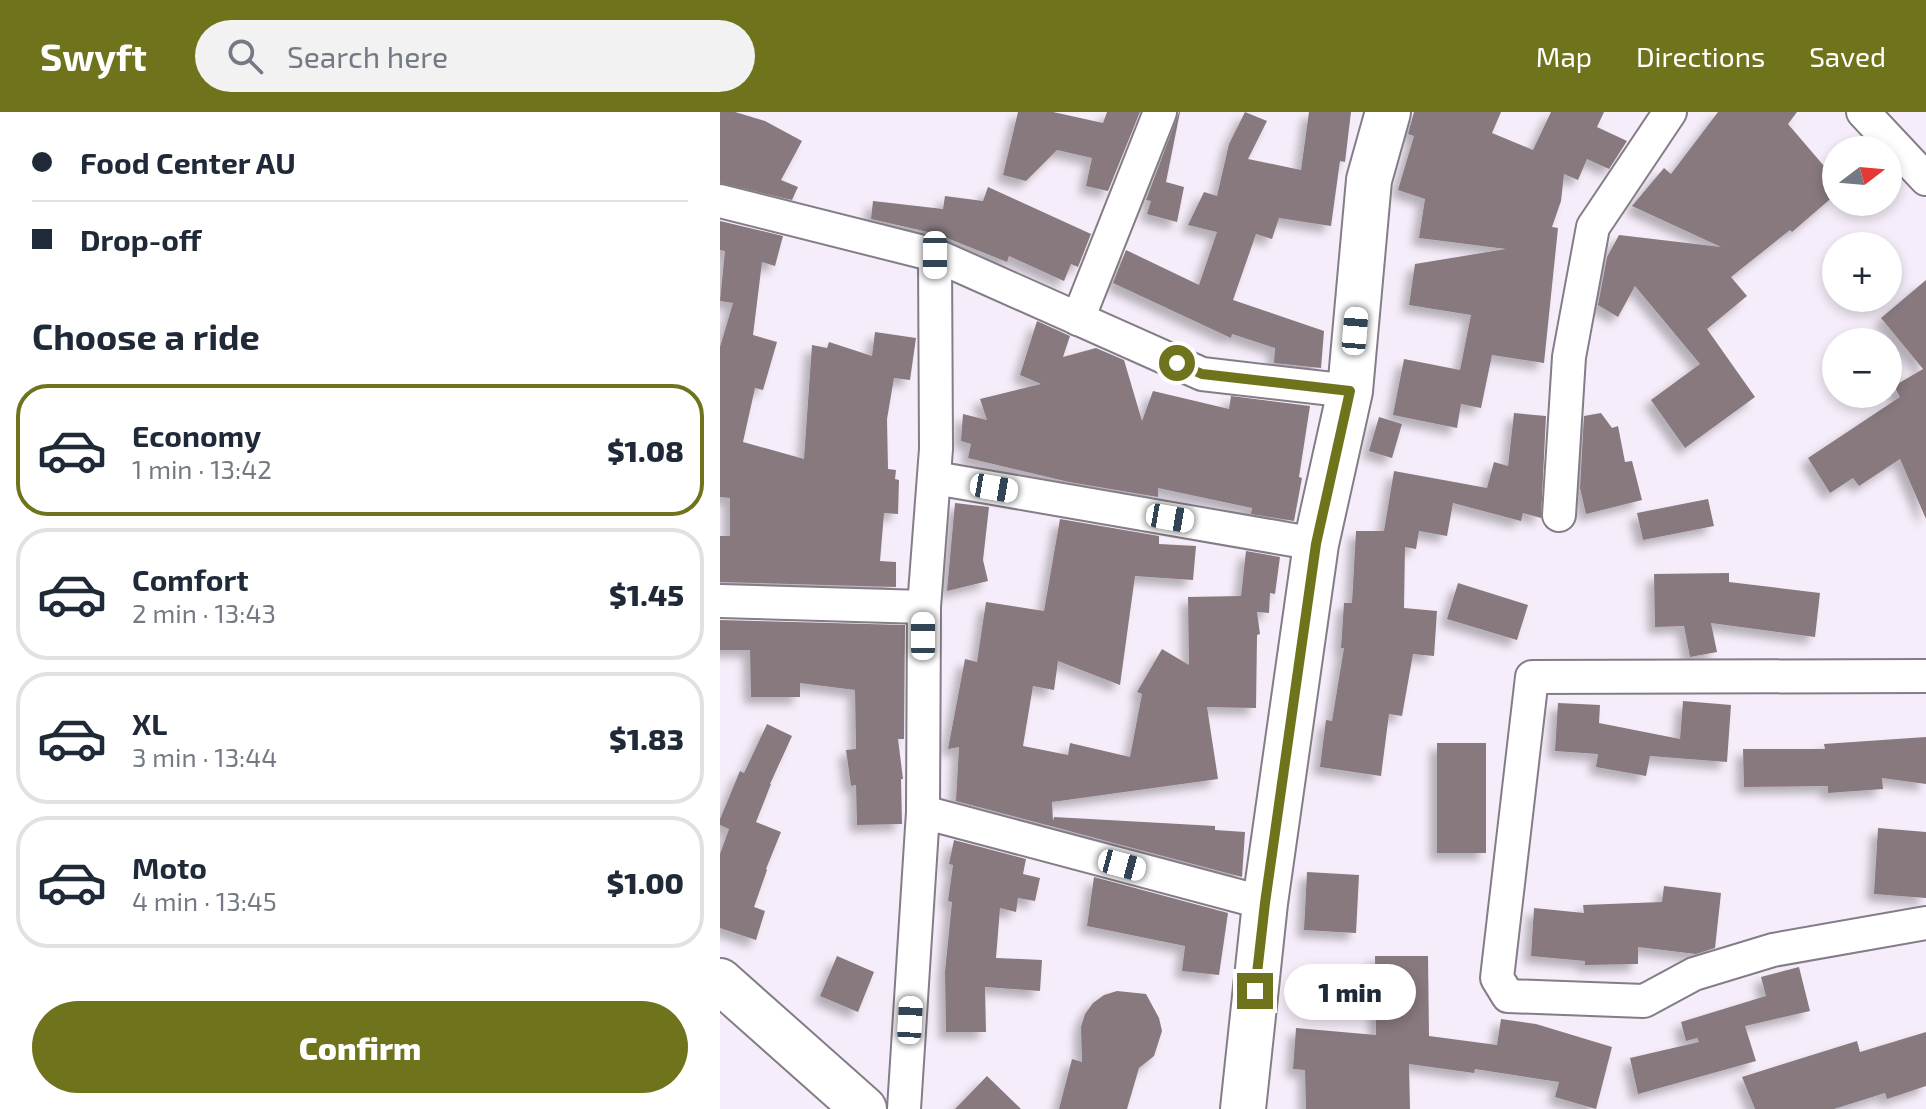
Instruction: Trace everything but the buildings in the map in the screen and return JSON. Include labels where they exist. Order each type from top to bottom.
[{"type":"street","points":[[1078,319],[1160,112]]},
{"type":"street","points":[[1243,1109],[1265,903],[1316,544],[1350,391],[1369,180],[1388,112]]},
{"type":"street","points":[[1559,515],[1569,357],[1593,227],[1670,112]]},
{"type":"street","points":[[1863,112],[1926,179]]},
{"type":"street","points":[[720,201],[935,255],[1202,374],[1350,391]]},
{"type":"street","points":[[904,1109],[923,812],[924,607],[935,478],[935,255]]},
{"type":"street","points":[[935,478],[1316,544]]},
{"type":"street","points":[[720,601],[924,607]]},
{"type":"street","points":[[1926,676],[1532,677],[1497,978],[1508,996],[1644,1001],[1694,974],[1773,950],[1926,923]]},
{"type":"street","points":[[923,812],[1265,903]]},
{"type":"street","points":[[720,981],[864,1109]]},
{"type":"route","points":[[1177,363],[1202,374],[1350,391],[1316,544],[1255,991]]}]
